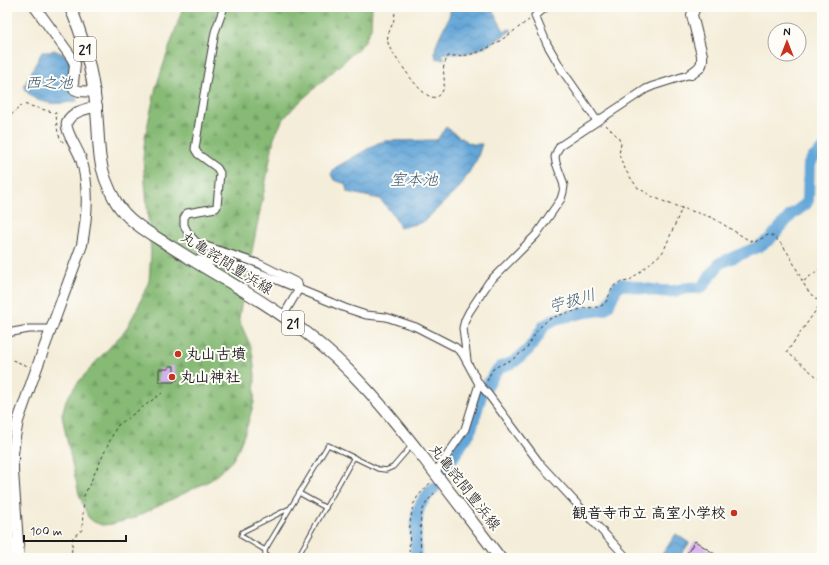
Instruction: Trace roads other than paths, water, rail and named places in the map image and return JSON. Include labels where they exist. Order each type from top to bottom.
[{"type":"main road","name":"丸亀詫間豊浜線","points":[[70,7],[86,52],[94,92],[102,170],[106,182],[123,212],[145,230],[283,316],[327,350],[357,378],[386,411],[413,444],[434,476],[500,558]]},
{"type":"street","points":[[35,7],[75,64],[73,83],[74,89],[79,91],[94,92]]},
{"type":"street","points":[[224,7],[215,32],[195,149],[198,154],[217,168],[220,173],[217,206],[216,208],[187,213],[184,218],[184,225],[188,234],[197,243],[260,264],[298,283],[298,289],[283,316]]},
{"type":"street","points":[[546,7],[535,16],[547,44],[562,70],[599,120]]},
{"type":"street","points":[[468,364],[464,328],[465,320],[469,312],[489,282],[536,235],[561,199],[564,186],[555,157],[560,146],[646,89],[691,74],[701,67],[703,62],[702,55],[692,10]]},
{"type":"street","points":[[20,558],[13,471],[14,442],[18,421],[50,329],[82,245],[87,208],[86,176],[80,154],[68,132],[67,122],[76,112],[96,106]]},
{"type":"street","points":[[189,258],[250,269],[345,308],[366,315],[386,317],[416,327],[455,348],[462,353],[481,386],[541,466],[627,558]]},
{"type":"street","points":[[7,333],[29,329],[50,329]]},
{"type":"street","points":[[434,476],[464,429],[481,386]]},
{"type":"street","points":[[10,558],[18,536]]},
{"type":"lane","points":[[265,550],[328,445],[378,469],[386,470],[393,467],[413,444]]},
{"type":"lane","points":[[297,558],[354,457]]},
{"type":"lane","points":[[299,493],[326,508]]},
{"type":"lane","points":[[270,558],[265,554],[265,550],[241,536],[242,532],[289,509]]},
{"type":"water","points":[[450,7],[491,7],[504,31],[510,29],[512,30],[480,49],[463,53],[442,53],[441,55],[445,57],[443,60],[436,58],[435,53],[437,41],[450,13]]},
{"type":"water","name":"西之池","points":[[54,50],[65,55],[69,59],[70,66],[68,86],[76,97],[77,101],[52,103],[39,101],[28,93],[24,87],[42,52]]},
{"type":"water","name":"室本池","points":[[446,127],[471,144],[482,144],[477,159],[460,187],[423,222],[400,228],[395,217],[380,199],[347,192],[346,184],[334,180],[331,174],[335,168],[378,143],[385,141],[437,140]]},
{"type":"water","points":[[676,534],[689,543],[679,558],[664,558],[661,556]]},
{"type":"waterway","name":"苧扱川","points":[[487,386],[494,374],[501,367],[514,362],[528,350],[544,326],[555,319],[603,310],[608,306],[617,287],[622,284],[661,291],[676,291],[687,288],[702,287],[720,263],[758,247],[770,239],[791,215],[806,204],[808,200],[809,164],[812,159],[822,150]]},
{"type":"waterway","name":"苧扱川","points":[[443,472],[470,432],[481,396]]},
{"type":"waterway","name":"苧扱川","points":[[416,558],[417,514],[422,502],[434,488]]},
{"type":"place","name":"丸山古墳","points":[[178,354]]},
{"type":"place","name":"丸山神社","points":[[172,377]]},
{"type":"place","name":"観音寺市立 高室小学校","points":[[734,513]]}]
